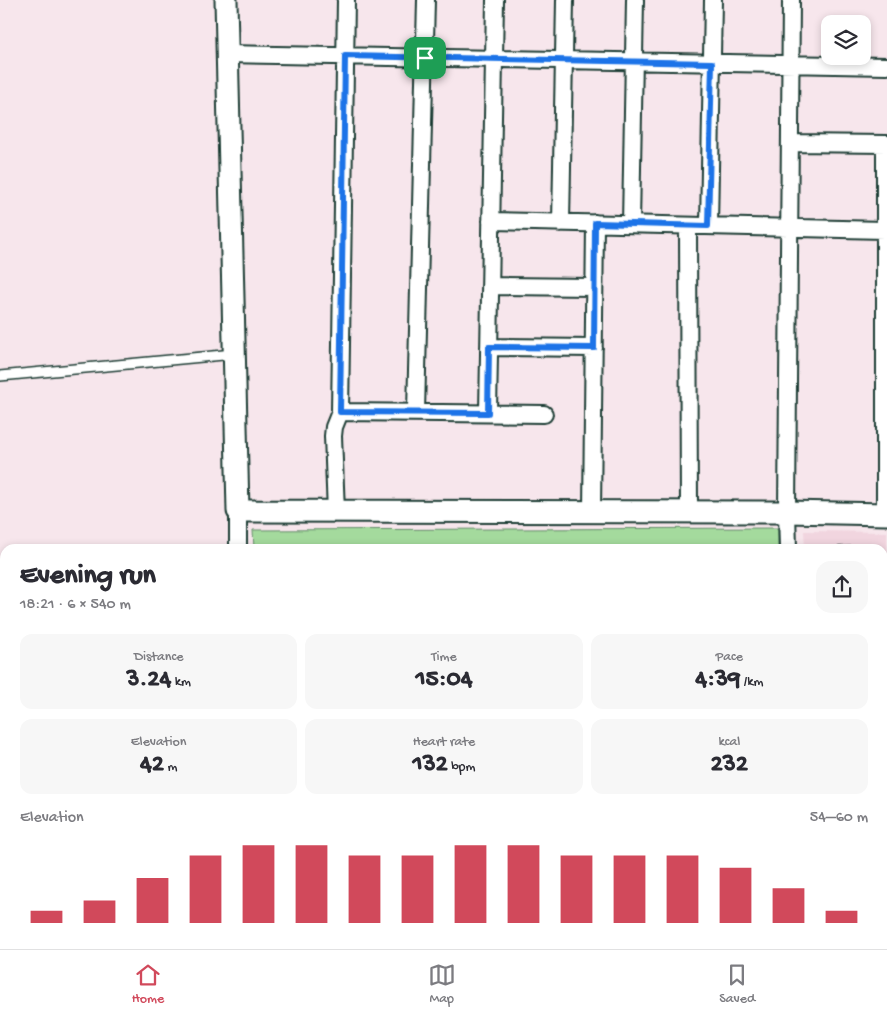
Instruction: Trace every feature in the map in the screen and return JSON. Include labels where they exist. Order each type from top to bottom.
[{"type":"street","points":[[226,0],[238,544]]},
{"type":"street","points":[[336,512],[333,436],[334,427],[340,412],[346,0]]},
{"type":"street","points":[[416,412],[426,0]]},
{"type":"street","points":[[488,413],[495,0]]},
{"type":"street","points":[[561,223],[565,0]]},
{"type":"street","points":[[631,224],[635,0]]},
{"type":"street","points":[[708,226],[713,0]]},
{"type":"street","points":[[788,544],[791,0]]},
{"type":"street","points":[[227,54],[887,66]]},
{"type":"street","points":[[238,511],[787,512],[886,514],[886,144],[790,143]]},
{"type":"street","points":[[491,221],[789,228],[885,220]]},
{"type":"street","points":[[592,512],[595,223]]},
{"type":"street","points":[[688,226],[689,512]]},
{"type":"street","points":[[490,286],[594,286]]},
{"type":"street","points":[[489,347],[594,348]]},
{"type":"street","points":[[340,412],[544,414]]},
{"type":"lane","points":[[0,376],[234,354]]},
{"type":"shaded area","points":[[804,531],[887,532],[887,544],[805,544]]},
{"type":"green space","points":[[778,528],[778,544],[254,544],[253,530]]},
{"type":"route","points":[[345,56],[425,58],[712,63],[708,226],[595,223],[594,348],[489,347],[488,413],[340,412],[345,56]]}]
